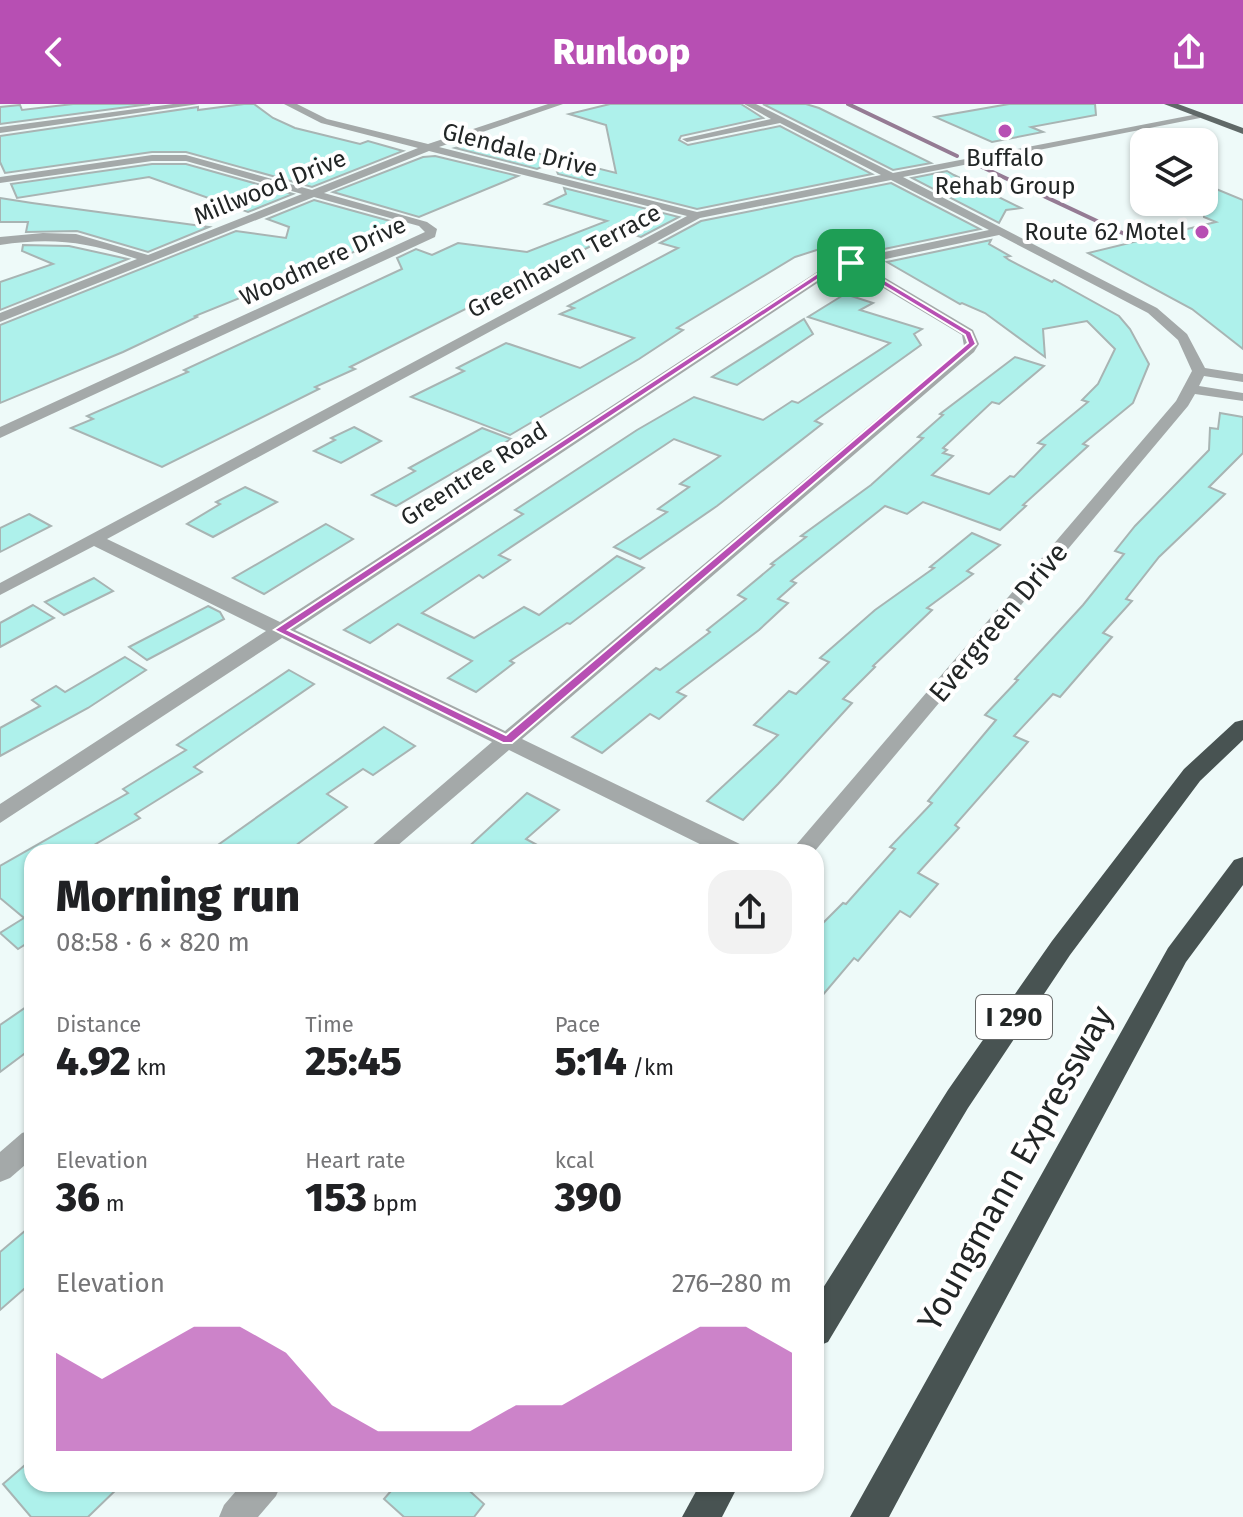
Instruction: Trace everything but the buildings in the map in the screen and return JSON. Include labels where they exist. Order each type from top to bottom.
[{"type":"highway","points":[[1192,775],[1243,710]]},
{"type":"highway","name":"I 290","points":[[824,1317],[958,1099],[1061,948],[1192,775],[1243,727]]},
{"type":"highway","name":"Youngmann Expressway","points":[[869,1517],[1177,955],[1243,866]]},
{"type":"highway","points":[[701,1517],[716,1492]]},
{"type":"main road","points":[[1169,104],[1243,131]]},
{"type":"street","points":[[0,130],[194,104]]},
{"type":"street","name":"Glendale Drive","points":[[289,104],[324,121],[697,215]]},
{"type":"street","name":"Millwood Drive","points":[[0,318],[493,123],[558,104]]},
{"type":"street","points":[[749,104],[1151,309],[1182,337],[1199,371],[1243,378]]},
{"type":"street","name":"Greenhaven Terrace","points":[[0,590],[697,215],[1200,115]]},
{"type":"street","points":[[687,139],[782,120]]},
{"type":"street","name":"Woodmere Drive","points":[[0,180],[175,157],[195,159],[423,224],[431,229],[431,234],[0,433]]},
{"type":"street","name":"Greentree Road","points":[[0,815],[824,273],[851,263],[1000,231]]},
{"type":"street","points":[[0,241],[65,234],[82,236],[149,259]]},
{"type":"street","points":[[385,844],[972,344],[968,333],[851,263]]},
{"type":"street","name":"Evergreen Drive","points":[[808,844],[1143,450],[1191,389],[1199,371]]},
{"type":"street","points":[[1191,389],[1243,397]]},
{"type":"street","points":[[93,539],[719,844]]},
{"type":"street","points":[[0,1169],[24,1149]]},
{"type":"street","points":[[236,1517],[257,1492]]},
{"type":"waterway","points":[[848,104],[957,156]]},
{"type":"waterway","points":[[982,167],[1148,245]]},
{"type":"place","name":"Buffalo Rehab Group","points":[[1005,131]]},
{"type":"place","name":"Route 62 Motel","points":[[1202,232]]},
{"type":"route","points":[[851,263],[968,333],[972,339],[969,349],[507,741],[280,630],[824,273],[851,263]]}]
